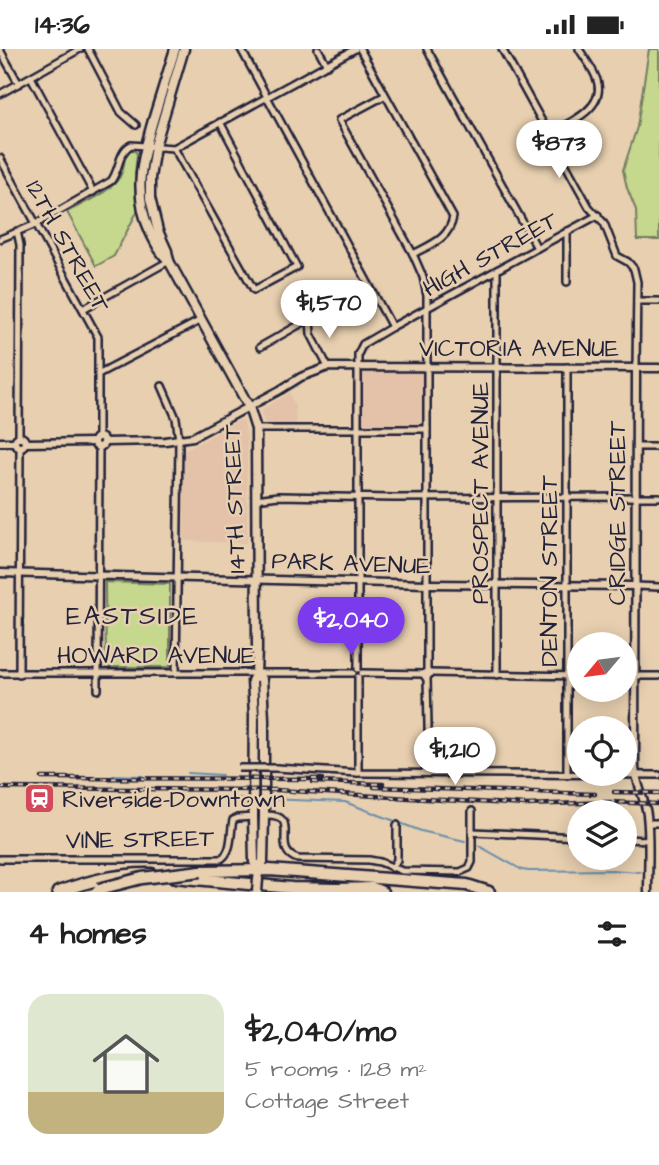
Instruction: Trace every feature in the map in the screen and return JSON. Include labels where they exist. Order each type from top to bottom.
[{"type":"highway","points":[[94,890],[142,878],[201,871],[467,885],[489,892]]},
{"type":"highway","points":[[58,892],[90,881],[151,874],[292,888],[373,888],[382,892]]},
{"type":"main road","name":"14TH STREET","points":[[175,49],[146,146],[139,183],[144,215],[155,240],[249,407],[256,429],[256,673],[252,681],[254,862],[258,872]]},
{"type":"main road","name":"14TH STREET","points":[[169,261],[150,198],[150,178],[155,146],[184,49]]},
{"type":"main road","name":"14TH STREET","points":[[256,673],[262,680],[264,815],[263,862],[258,872],[257,892]]},
{"type":"street","points":[[0,94],[64,55],[80,49]]},
{"type":"street","points":[[88,49],[121,112],[136,125]]},
{"type":"street","points":[[241,49],[392,327]]},
{"type":"street","points":[[318,49],[327,65]]},
{"type":"street","points":[[0,239],[36,224],[111,181],[126,147],[131,145],[174,148],[357,49],[453,217],[446,236],[413,254]]},
{"type":"street","points":[[427,49],[537,248]]},
{"type":"street","name":"CRIDGE STREET","points":[[502,49],[589,207],[604,223],[617,256],[634,269],[637,282],[635,632]]},
{"type":"street","points":[[549,134],[583,115],[598,94],[598,85],[579,49]]},
{"type":"street","points":[[0,50],[19,84]]},
{"type":"street","points":[[31,77],[93,192]]},
{"type":"street","points":[[384,96],[339,120],[413,254],[423,277],[428,308],[429,773]]},
{"type":"street","points":[[174,148],[254,290],[297,267],[220,122]]},
{"type":"street","name":"12TH STREET","points":[[0,158],[98,337],[98,690]]},
{"type":"street","name":"HIGH STREET","points":[[358,367],[358,354],[363,344],[598,215]]},
{"type":"street","points":[[17,231],[20,245],[19,674]]},
{"type":"street","points":[[567,231],[567,282]]},
{"type":"street","points":[[83,309],[169,261]]},
{"type":"street","name":"PROSPECT AVENUE","points":[[497,270],[497,675]]},
{"type":"street","points":[[260,347],[341,301]]},
{"type":"street","points":[[637,301],[659,301]]},
{"type":"street","points":[[310,319],[311,334],[328,367]]},
{"type":"street","points":[[98,374],[201,320]]},
{"type":"street","name":"VICTORIA AVENUE","points":[[0,442],[179,440],[198,435],[300,377],[328,367],[659,368]]},
{"type":"street","points":[[358,367],[358,773]]},
{"type":"street","name":"DENTON STREET","points":[[566,367],[567,775]]},
{"type":"street","points":[[162,386],[176,418],[179,440],[176,673]]},
{"type":"street","points":[[256,429],[427,429]]},
{"type":"street","points":[[637,447],[659,447]]},
{"type":"street","points":[[256,499],[278,496],[659,497]]},
{"type":"street","name":"PARK AVENUE","points":[[0,573],[659,587]]},
{"type":"street","name":"HOWARD AVENUE","points":[[0,673],[566,676]]},
{"type":"street","points":[[637,676],[659,676]]},
{"type":"street","points":[[238,768],[358,773],[567,775]]},
{"type":"street","points":[[637,775],[659,775]]},
{"type":"street","name":"CRIDGE STREET","points":[[637,781],[645,803],[648,823],[648,892]]},
{"type":"street","points":[[264,815],[283,818],[287,853],[298,859],[369,860],[401,871],[465,871],[472,862],[472,811]]},
{"type":"street","name":"VINE STREET","points":[[0,859],[221,859],[226,856],[228,850],[233,821],[253,817]]},
{"type":"street","points":[[648,823],[659,823]]},
{"type":"street","points":[[392,868],[397,860],[397,825]]},
{"type":"street","points":[[473,832],[567,836]]},
{"type":"street","points":[[637,840],[648,840]]},
{"type":"shaded area","points":[[423,372],[424,425],[361,425],[360,373]]},
{"type":"shaded area","points":[[289,392],[295,406],[296,424],[266,424],[261,413],[264,408]]},
{"type":"shaded area","points":[[240,420],[244,422],[247,438],[247,543],[184,541],[184,451]]},
{"type":"green space","points":[[649,49],[659,49],[659,240],[637,240],[636,210],[623,170],[637,127]]},
{"type":"green space","points":[[128,150],[137,153],[135,174],[138,210],[114,256],[96,266],[67,212],[114,185],[122,172]]},
{"type":"green space","points":[[105,582],[170,584],[170,667],[106,667]]},
{"type":"waterway","points":[[188,773],[222,775]]},
{"type":"waterway","points":[[113,775],[142,776]]},
{"type":"waterway","points":[[239,798],[248,799]]},
{"type":"waterway","points":[[268,799],[345,802],[421,831],[465,841]]},
{"type":"waterway","points":[[479,846],[522,870],[640,872]]},
{"type":"railway","points":[[42,778],[322,779]]},
{"type":"railway","points":[[313,782],[383,784]]},
{"type":"railway","points":[[374,787],[595,794]]},
{"type":"railway","points":[[0,788],[276,790],[526,805],[609,802],[659,804]]},
{"type":"railway","points":[[614,792],[659,793]]},
{"type":"place","name":"Riverside–Downtown","points":[[39,799]]},
{"type":"district","name":"EASTSIDE","points":[[133,615]]}]
